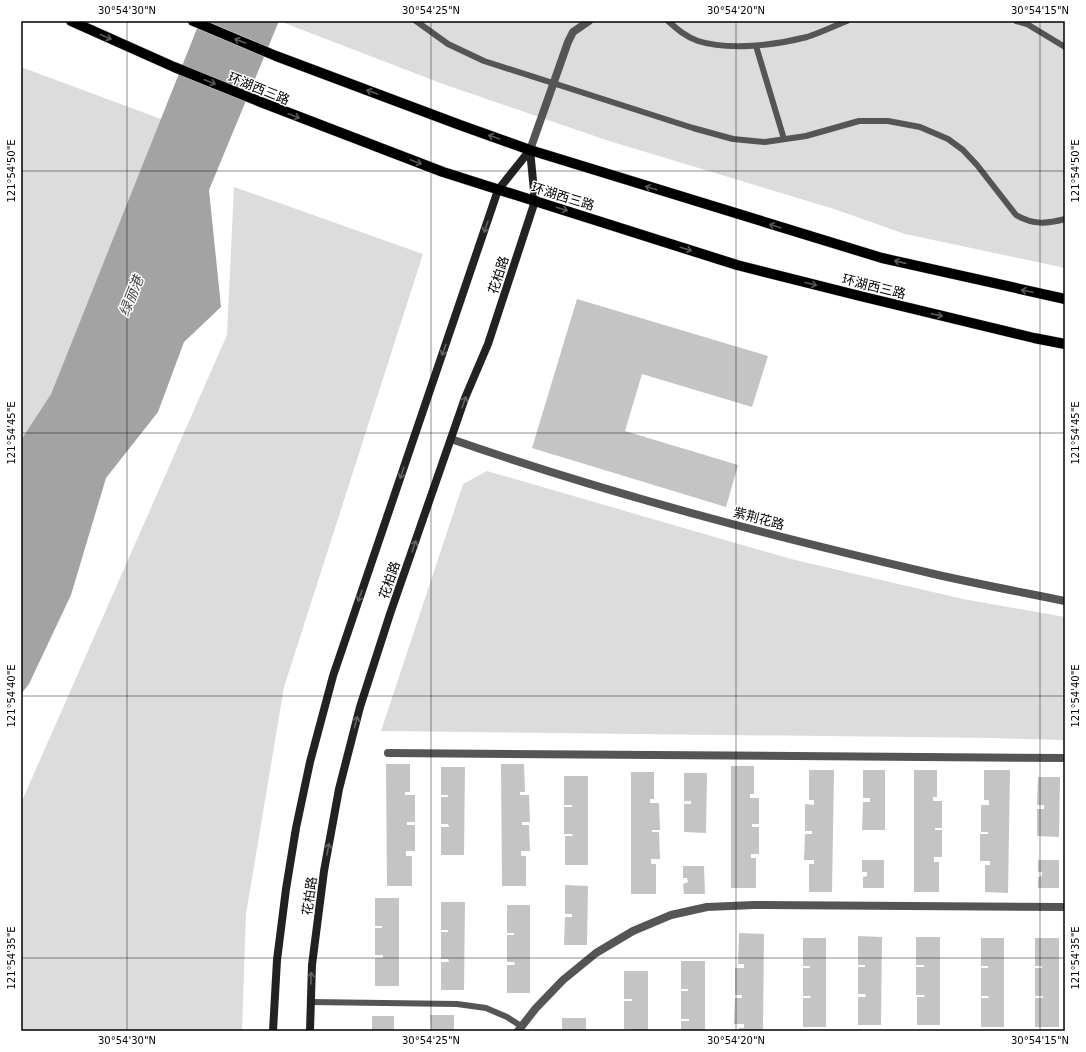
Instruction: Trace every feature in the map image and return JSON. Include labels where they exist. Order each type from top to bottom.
[{"type":"main road","name":"环湖西三路","points":[[71,21],[174,67],[258,101],[443,172],[498,190],[737,265],[1034,338],[1065,344]]},
{"type":"main road","points":[[194,21],[276,56],[530,150],[882,258],[1065,299]]},
{"type":"main road","name":"花柏路","points":[[273,1031],[277,960],[286,889],[296,828],[312,755],[333,676],[498,190],[530,150]]},
{"type":"main road","name":"花柏路","points":[[310,1031],[312,965],[324,870],[339,789],[360,707],[390,614],[465,398],[488,344],[536,201],[530,150]]},
{"type":"street","points":[[530,150],[573,32],[589,21]]},
{"type":"street","name":"紫荆花路","points":[[451,439],[630,495],[774,535],[935,574],[1065,601]]},
{"type":"street","points":[[388,753],[1065,758]]},
{"type":"street","points":[[520,1028],[536,1008],[563,980],[596,953],[633,931],[671,914],[707,907],[754,905],[1065,907]]},
{"type":"lane","points":[[416,21],[448,44],[484,61],[553,84],[733,139],[765,142],[806,136],[859,121],[888,121],[920,127],[948,139],[963,150],[977,165],[1016,215],[1025,220],[1046,224],[1065,219]]},
{"type":"lane","points":[[668,21],[680,32],[698,41],[725,46],[756,46],[807,37],[847,21]]},
{"type":"lane","points":[[1016,21],[1027,24],[1065,47]]},
{"type":"lane","points":[[756,46],[784,139]]},
{"type":"lane","points":[[311,1002],[458,1004],[486,1008],[507,1017],[520,1028]]},
{"type":"shaded area","points":[[279,21],[1065,21],[1065,268],[905,234],[834,209],[609,141],[443,84]]},
{"type":"shaded area","points":[[21,67],[161,119],[51,394],[21,440]]},
{"type":"shaded area","points":[[234,187],[423,254],[284,687],[246,914],[242,1031],[21,1031],[21,803],[227,335]]},
{"type":"shaded area","points":[[487,471],[791,559],[963,599],[1065,617],[1065,740],[381,731],[463,484]]},
{"type":"water","name":"绿丽港","points":[[200,21],[279,21],[209,190],[221,307],[184,342],[158,412],[106,478],[71,595],[29,684],[21,694],[21,440],[51,394]]},
{"type":"building","points":[[577,299],[768,356],[752,407],[642,374],[625,431],[738,465],[726,507],[532,448]]},
{"type":"building","points":[[386,764],[410,764],[410,792],[405,792],[405,795],[415,795],[415,822],[407,822],[407,825],[415,825],[415,851],[406,851],[406,856],[412,856],[412,886],[387,886]]},
{"type":"building","points":[[501,764],[524,764],[525,792],[520,792],[520,795],[529,795],[530,822],[522,822],[522,825],[529,825],[530,851],[521,851],[521,856],[526,856],[526,886],[502,886]]},
{"type":"building","points":[[731,766],[754,766],[754,794],[750,794],[750,798],[759,798],[759,824],[752,824],[752,827],[759,827],[759,854],[751,854],[751,858],[756,858],[756,888],[731,888]]},
{"type":"building","points":[[441,767],[465,767],[464,855],[441,855],[441,827],[449,827],[448,824],[441,824],[441,797],[448,797],[448,795],[441,795]]},
{"type":"building","points":[[809,770],[834,770],[832,892],[809,892],[809,864],[814,864],[814,860],[804,860],[805,834],[812,834],[812,831],[805,831],[805,804],[814,805],[814,800],[809,800]]},
{"type":"building","points":[[863,770],[885,770],[885,830],[862,830],[863,802],[870,802],[870,798],[863,798]]},
{"type":"building","points":[[914,770],[937,770],[937,797],[933,797],[933,801],[942,801],[942,828],[935,828],[935,830],[942,830],[942,857],[934,857],[934,862],[939,862],[939,892],[914,892]]},
{"type":"building","points":[[984,770],[1010,770],[1008,893],[985,892],[985,865],[990,865],[990,861],[980,861],[980,834],[988,834],[988,832],[981,832],[981,805],[989,805],[989,800],[984,800]]},
{"type":"building","points":[[631,772],[654,772],[654,799],[650,799],[650,803],[659,803],[660,830],[652,830],[652,832],[659,832],[660,859],[651,859],[651,864],[656,864],[656,894],[631,894]]},
{"type":"building","points":[[684,773],[707,773],[706,833],[684,832],[684,804],[691,804],[691,801],[684,801]]},
{"type":"building","points":[[564,776],[588,776],[588,865],[565,865],[565,836],[573,836],[572,834],[564,834],[564,807],[572,807],[572,805],[564,805]]},
{"type":"building","points":[[1038,777],[1060,777],[1059,837],[1037,836],[1037,809],[1044,809],[1044,805],[1037,805]]},
{"type":"building","points":[[862,860],[884,860],[884,888],[863,888],[863,877],[867,876],[867,872],[862,872]]},
{"type":"building","points":[[1038,860],[1059,860],[1059,888],[1038,888],[1038,877],[1042,876],[1042,872],[1038,872]]},
{"type":"building","points":[[683,866],[704,866],[705,894],[684,894],[683,884],[688,882],[687,878],[683,878]]},
{"type":"building","points":[[565,885],[588,886],[587,945],[564,945],[565,917],[572,917],[572,914],[565,914]]},
{"type":"building","points":[[375,898],[399,898],[399,986],[375,986],[375,958],[383,958],[383,955],[375,955],[375,928],[382,928],[382,926],[375,926]]},
{"type":"building","points":[[441,902],[465,902],[464,990],[441,990],[441,962],[449,962],[448,959],[441,959],[441,932],[448,932],[448,930],[441,930]]},
{"type":"building","points":[[507,905],[530,905],[530,993],[507,993],[507,965],[515,965],[514,962],[507,962],[507,935],[514,935],[514,933],[507,933]]},
{"type":"building","points":[[739,933],[764,934],[763,1031],[739,1031],[739,1028],[744,1028],[744,1024],[734,1024],[735,998],[742,998],[742,995],[735,995],[735,968],[744,968],[744,964],[738,964]]},
{"type":"building","points":[[858,936],[882,937],[881,1025],[858,1025],[858,997],[866,997],[865,994],[858,994],[858,967],[865,967],[865,965],[858,965]]},
{"type":"building","points":[[916,937],[940,937],[940,1025],[917,1025],[917,997],[925,997],[924,995],[916,995],[916,967],[924,967],[924,965],[916,965]]},
{"type":"building","points":[[803,938],[826,938],[826,1027],[803,1027],[803,998],[811,998],[810,996],[803,996],[803,968],[810,968],[810,966],[803,966]]},
{"type":"building","points":[[981,938],[1004,938],[1004,1027],[981,1027],[981,998],[989,998],[988,996],[981,996],[981,968],[988,968],[988,966],[981,966]]},
{"type":"building","points":[[1035,938],[1059,938],[1059,1027],[1035,1027],[1035,998],[1043,998],[1043,996],[1035,996],[1035,968],[1042,968],[1042,966],[1035,966]]},
{"type":"building","points":[[681,961],[705,961],[705,1031],[681,1031],[681,1021],[689,1021],[689,1019],[681,1019],[681,991],[688,991],[688,989],[681,989]]},
{"type":"building","points":[[624,971],[648,971],[648,1031],[633,1031],[632,1029],[624,1029],[624,1001],[632,1001],[632,999],[624,999]]},
{"type":"building","points":[[430,1015],[454,1015],[454,1031],[431,1031]]},
{"type":"building","points":[[372,1016],[394,1016],[394,1031],[372,1031]]},
{"type":"building","points":[[562,1018],[586,1018],[586,1031],[562,1031]]}]
